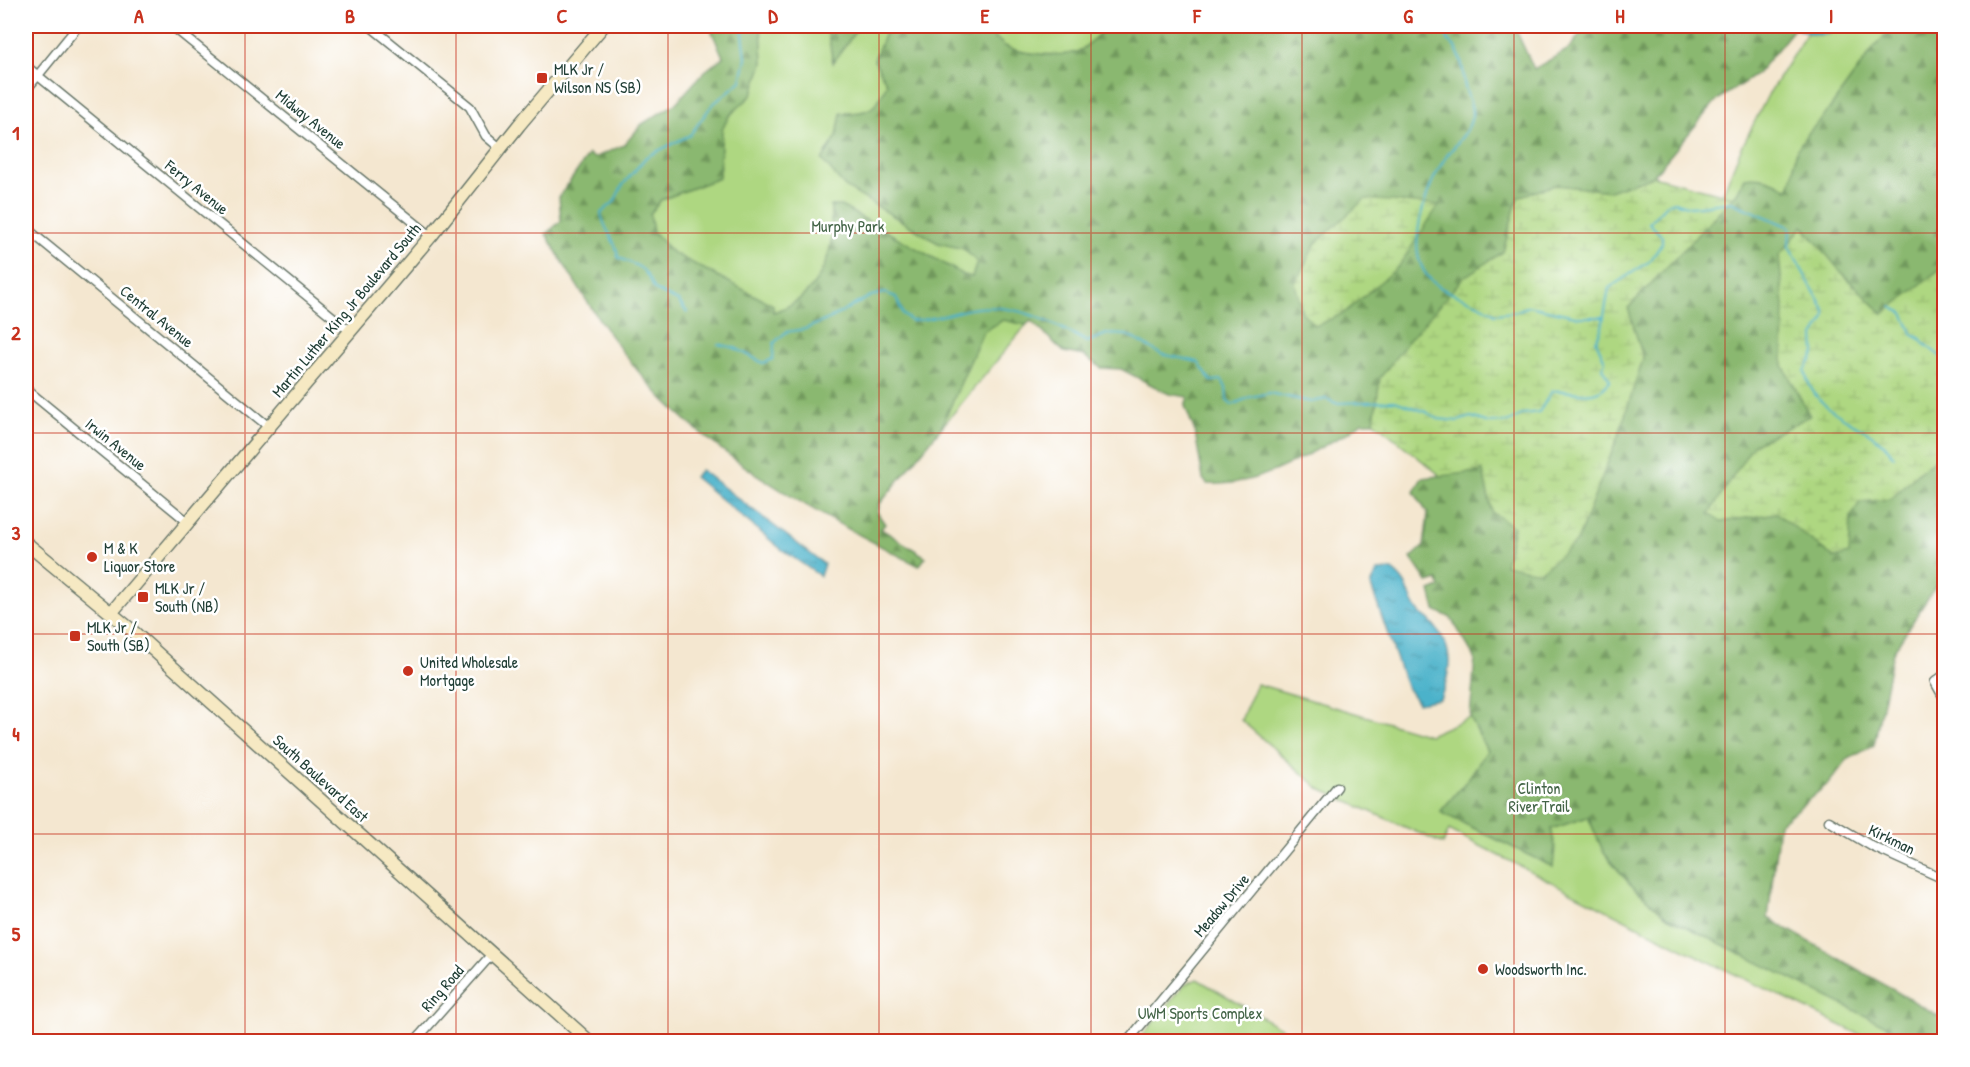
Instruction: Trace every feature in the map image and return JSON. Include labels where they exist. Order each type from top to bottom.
[{"type":"main road","name":"Martin Luther King Jr Boulevard South","points":[[111,613],[431,236],[500,148],[603,26]]},
{"type":"main road","name":"South Boulevard East","points":[[26,543],[111,613],[590,1041]]},
{"type":"street","points":[[26,90],[78,26]]},
{"type":"street","name":"Midway Avenue","points":[[172,26],[431,236]]},
{"type":"street","points":[[370,26],[470,107],[486,136],[500,148]]},
{"type":"street","name":"Ferry Avenue","points":[[26,66],[350,331]]},
{"type":"street","name":"Central Avenue","points":[[26,228],[269,427]]},
{"type":"street","name":"Irwin Avenue","points":[[26,389],[188,522]]},
{"type":"street","points":[[1944,675],[1935,682],[1944,698]]},
{"type":"street","name":"Meadow Drive","points":[[1127,1041],[1337,788]]},
{"type":"street","name":"Kirkman","points":[[1829,821],[1873,847],[1944,879]]},
{"type":"street","name":"Ring Road","points":[[414,1041],[492,954]]},
{"type":"green space","points":[[713,26],[761,26],[763,63],[752,95],[729,116],[722,130],[719,178],[661,200],[650,214],[653,232],[673,253],[773,305],[773,312],[797,301],[815,283],[822,272],[832,234],[831,206],[841,206],[964,275],[972,277],[977,262],[964,249],[938,243],[845,187],[822,160],[837,136],[841,113],[870,109],[883,93],[887,84],[874,60],[888,26],[985,26],[1005,46],[1012,49],[1055,55],[1082,49],[1111,26],[1514,26],[1534,69],[1569,49],[1584,29],[1580,26],[1785,26],[1795,28],[1757,74],[1716,101],[1653,176],[1610,191],[1555,185],[1518,197],[1503,252],[1464,278],[1380,378],[1374,422],[1362,422],[1316,450],[1263,475],[1245,481],[1207,484],[1203,479],[1195,432],[1185,406],[1188,397],[1169,394],[1121,369],[1101,368],[1084,356],[1064,352],[1031,321],[1026,325],[1003,320],[983,332],[941,428],[879,505],[878,514],[885,524],[881,529],[926,557],[919,566],[777,488],[711,441],[680,415],[652,387],[622,351],[582,294],[546,234],[561,221],[559,197],[589,154],[594,158],[624,145],[642,124],[675,104],[704,72],[723,57],[712,32]]},
{"type":"green space","name":"Murphy Park","points":[[756,26],[1258,26],[1183,136],[873,510],[605,270]]},
{"type":"green space","points":[[823,26],[859,26],[833,63],[828,34]]},
{"type":"green space","name":"Clinton River Trail","points":[[1811,26],[1898,26],[1619,819],[1935,1041],[1873,1041],[1687,951],[1449,830],[1443,844],[1320,789],[1241,720],[1257,684],[1429,735],[1470,717],[1487,750],[1548,628],[1739,153],[1768,95]]},
{"type":"green space","name":"Clinton River Trail","points":[[1895,26],[1925,26],[1944,37],[1944,266],[1883,314],[1840,271],[1803,226],[1779,256],[1784,305],[1783,365],[1810,416],[1753,445],[1721,522],[1776,513],[1835,558],[1849,554],[1851,516],[1860,502],[1891,499],[1919,471],[1944,453],[1944,573],[1893,652],[1874,745],[1847,760],[1829,783],[1779,824],[1768,918],[1944,1019],[1944,1041],[1916,1041],[1667,917],[1629,883],[1604,853],[1588,817],[1551,829],[1555,846],[1553,867],[1440,812],[1468,779],[1487,751],[1470,717],[1475,658],[1451,618],[1435,610],[1430,591],[1440,587],[1438,580],[1428,583],[1411,558],[1424,546],[1428,514],[1414,492],[1422,478],[1483,471],[1492,512],[1577,541],[1620,431],[1643,358],[1628,308],[1737,193],[1745,178],[1756,177],[1768,180],[1788,190],[1796,153],[1802,142],[1822,119],[1875,46]]},
{"type":"green space","points":[[1653,176],[1733,197],[1628,308],[1643,358],[1620,431],[1577,541],[1540,572],[1505,565],[1514,527],[1492,512],[1483,471],[1441,476],[1374,422],[1380,378],[1408,341],[1464,277],[1503,252],[1518,197],[1555,185],[1610,191]]},
{"type":"green space","points":[[1365,199],[1439,205],[1399,266],[1344,313],[1315,326],[1302,312],[1295,283],[1316,243]]},
{"type":"green space","points":[[1803,226],[1840,271],[1883,314],[1944,266],[1944,453],[1919,471],[1891,499],[1860,502],[1851,516],[1849,554],[1835,558],[1776,513],[1721,522],[1709,514],[1753,445],[1810,416],[1783,365],[1784,305],[1779,256]]},
{"type":"green space","name":"UWM Sports Complex","points":[[1197,979],[1303,1041],[1137,1042],[1184,985]]},
{"type":"water","points":[[1785,26],[1838,26],[1819,35]]},
{"type":"water","points":[[701,470],[824,564],[820,576],[781,549],[694,477]]},
{"type":"water","points":[[1392,570],[1403,581],[1420,613],[1439,632],[1448,650],[1449,668],[1440,699],[1418,703],[1406,686],[1371,586],[1377,571]]},
{"type":"waterway","points":[[687,312],[678,301],[655,290],[641,268],[618,257],[616,246],[604,225],[601,213],[614,202],[622,186],[646,157],[690,135],[712,105],[741,81],[746,58],[742,26]]},
{"type":"waterway","points":[[1447,26],[1447,40],[1455,47],[1462,63],[1464,84],[1472,115],[1462,138],[1446,157],[1427,194],[1417,240],[1421,265],[1427,276],[1444,290],[1495,314],[1514,312],[1529,306],[1580,317],[1604,317]]},
{"type":"waterway","points":[[718,344],[735,348],[763,363],[773,359],[774,343],[786,332],[805,329],[871,296],[885,293],[896,297],[903,314],[911,321],[986,307],[1031,315],[1087,342],[1107,334],[1127,335],[1161,354],[1198,362],[1211,381],[1222,380],[1226,388],[1227,401],[1232,405],[1250,397],[1269,393],[1311,402],[1326,399],[1336,403],[1395,401],[1426,412],[1438,419],[1458,421],[1471,417],[1489,423],[1509,422],[1523,414],[1539,412],[1552,391],[1591,393],[1605,387],[1610,380],[1602,368],[1605,361],[1596,341],[1602,327],[1609,288],[1650,261],[1662,243],[1662,236],[1649,223],[1667,204],[1674,202],[1691,207],[1731,202],[1790,227],[1789,247],[1825,311],[1825,318],[1814,336],[1815,353],[1805,371],[1810,387],[1819,400],[1831,410],[1884,444],[1894,456]]},
{"type":"waterway","points":[[1891,307],[1903,313],[1913,335],[1944,359]]},
{"type":"place","name":"MLK Jr / Wilson NS (SB)","points":[[542,78]]},
{"type":"place","name":"M & K Liquor Store","points":[[92,557]]},
{"type":"place","name":"MLK Jr / South (NB)","points":[[143,597]]},
{"type":"place","name":"MLK Jr / South (SB)","points":[[75,636]]},
{"type":"place","name":"United Wholesale Mortgage","points":[[408,671]]},
{"type":"place","name":"Woodsworth Inc.","points":[[1483,969]]}]
